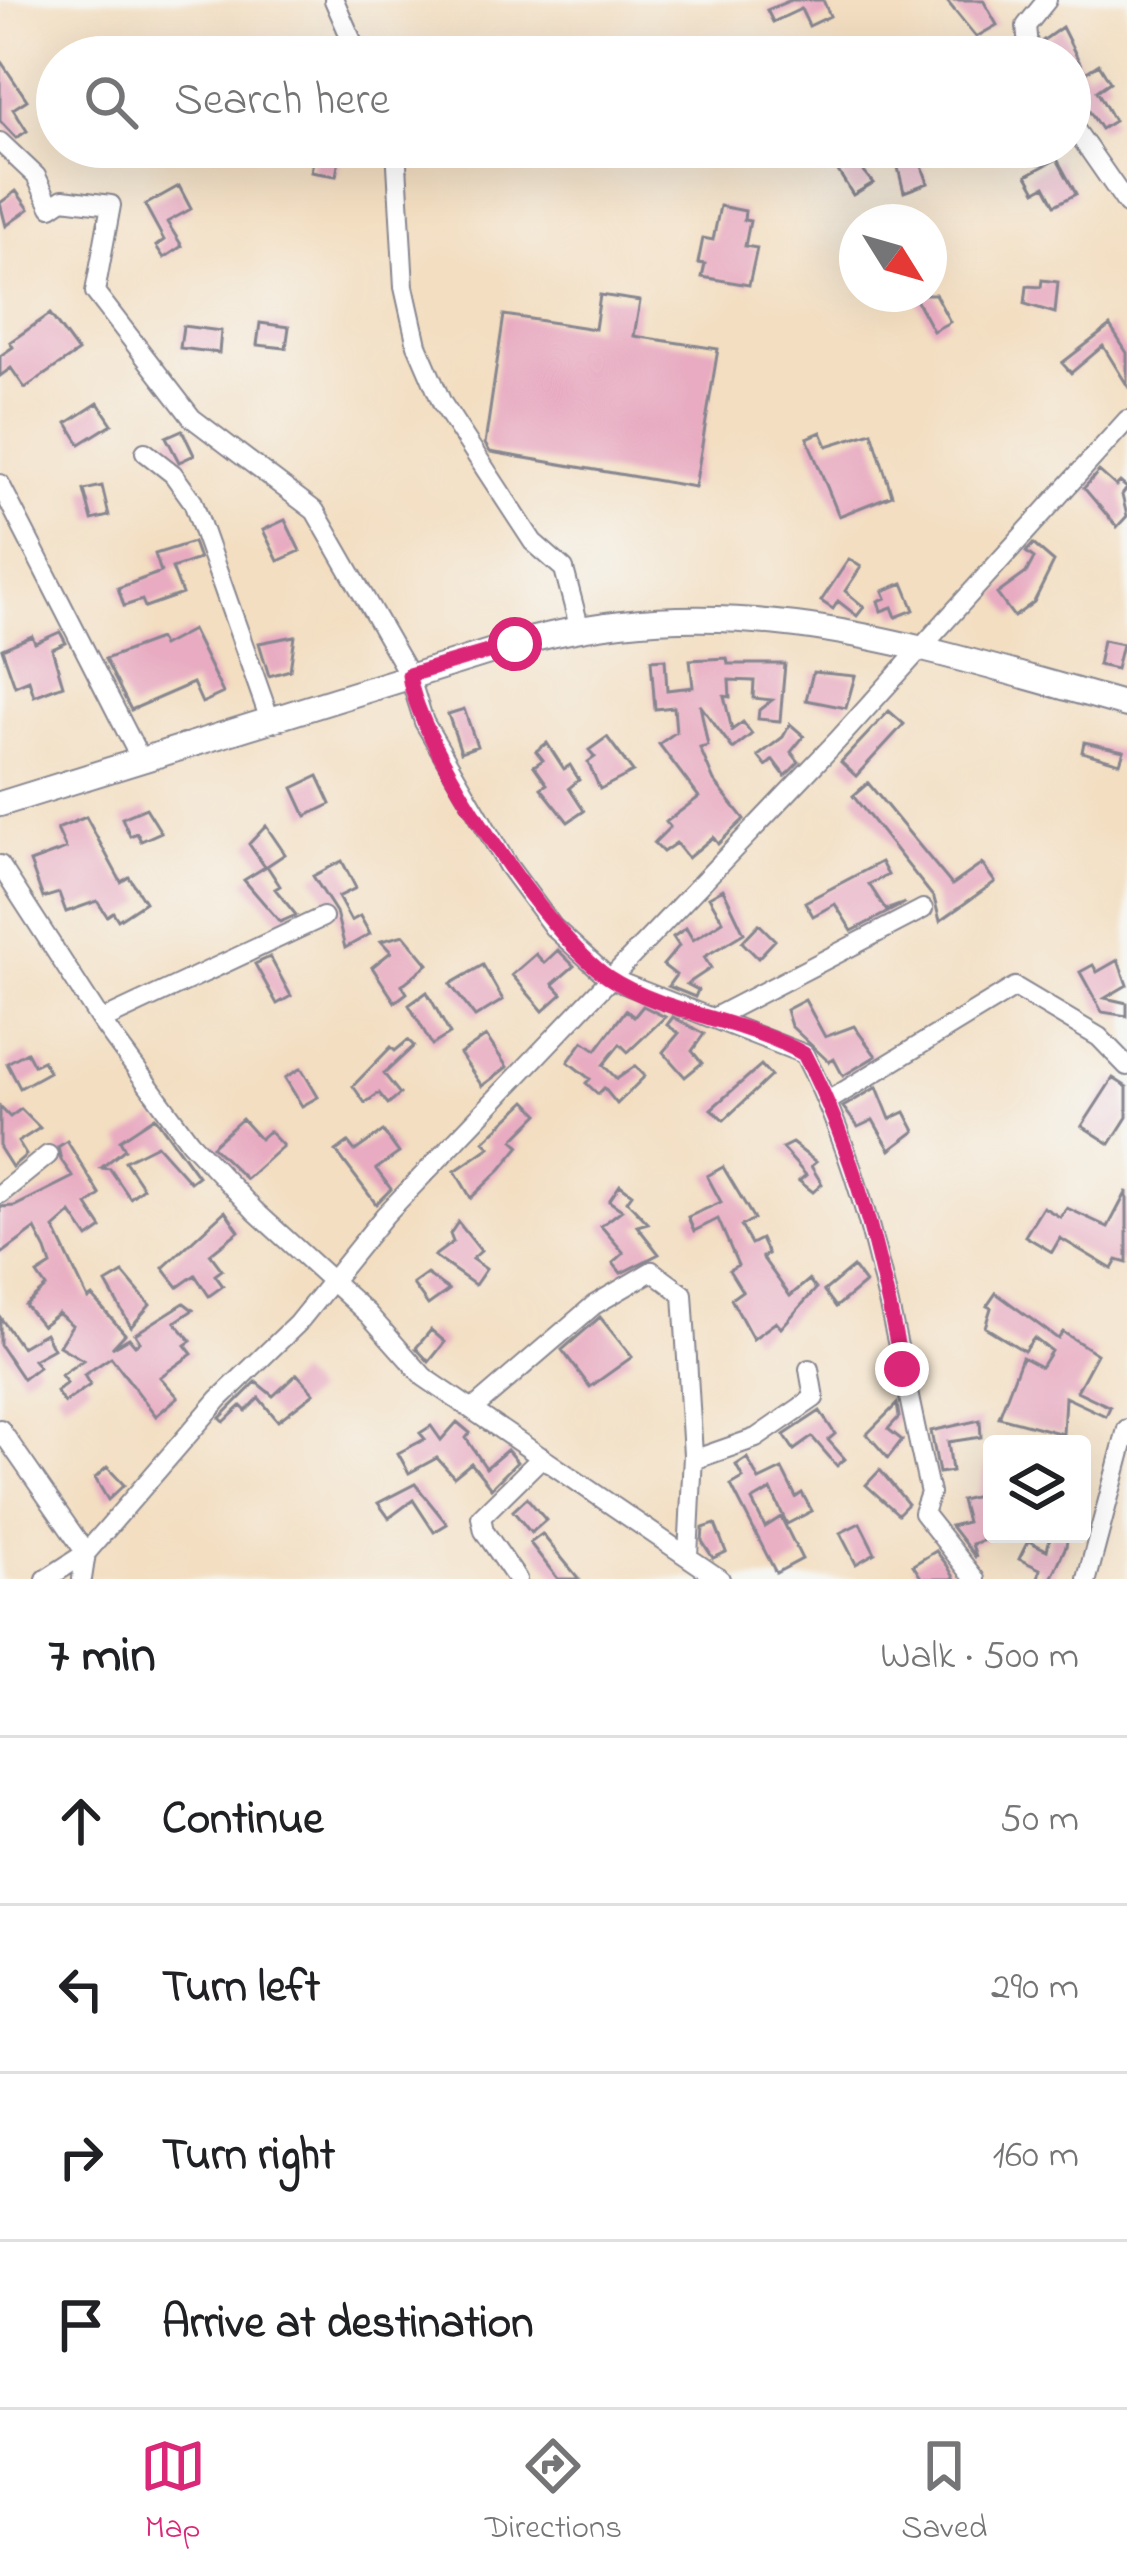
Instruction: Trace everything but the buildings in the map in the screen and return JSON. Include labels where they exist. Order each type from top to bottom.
[{"type":"main road","points":[[0,804],[579,626],[705,615],[921,648],[1127,705]]},
{"type":"street","points":[[334,0],[349,36]]},
{"type":"street","points":[[1027,36],[1026,26],[1047,0]]},
{"type":"street","points":[[0,142],[36,176],[51,207],[63,199],[111,205],[95,292],[192,418],[315,511],[409,675],[424,722],[508,866],[554,927],[609,978],[804,1054],[829,1101],[880,1258],[929,1493],[923,1514],[975,1579]]},
{"type":"street","points":[[1091,152],[1127,204]]},
{"type":"street","points":[[397,168],[404,287],[417,345],[442,403],[521,524],[564,568],[579,626]]},
{"type":"street","points":[[46,1579],[86,1553],[204,1416],[297,1324],[328,1281],[921,648],[1127,420]]},
{"type":"street","points":[[145,452],[173,474],[193,502],[270,720]]},
{"type":"street","points":[[0,484],[140,758]]},
{"type":"street","points":[[0,865],[101,1021],[190,1142],[328,1281],[395,1341],[424,1377],[720,1579]]},
{"type":"street","points":[[713,1018],[923,909]]},
{"type":"street","points":[[101,1021],[323,917]]},
{"type":"street","points":[[829,1101],[1016,987],[1099,1037],[1127,1066]]},
{"type":"street","points":[[0,1194],[49,1155]]},
{"type":"street","points":[[474,1408],[594,1305],[652,1271],[662,1273],[683,1294],[693,1460],[688,1556]]},
{"type":"street","points":[[693,1460],[756,1438],[814,1398],[809,1369]]},
{"type":"street","points":[[0,1429],[86,1553],[82,1579]]},
{"type":"street","points":[[1087,1579],[1127,1429]]},
{"type":"street","points":[[517,1579],[484,1531],[481,1517],[542,1457]]},
{"type":"route","points":[[515,644],[409,675],[424,722],[508,866],[554,927],[609,978],[804,1054],[833,1110],[880,1258],[902,1369]]}]
